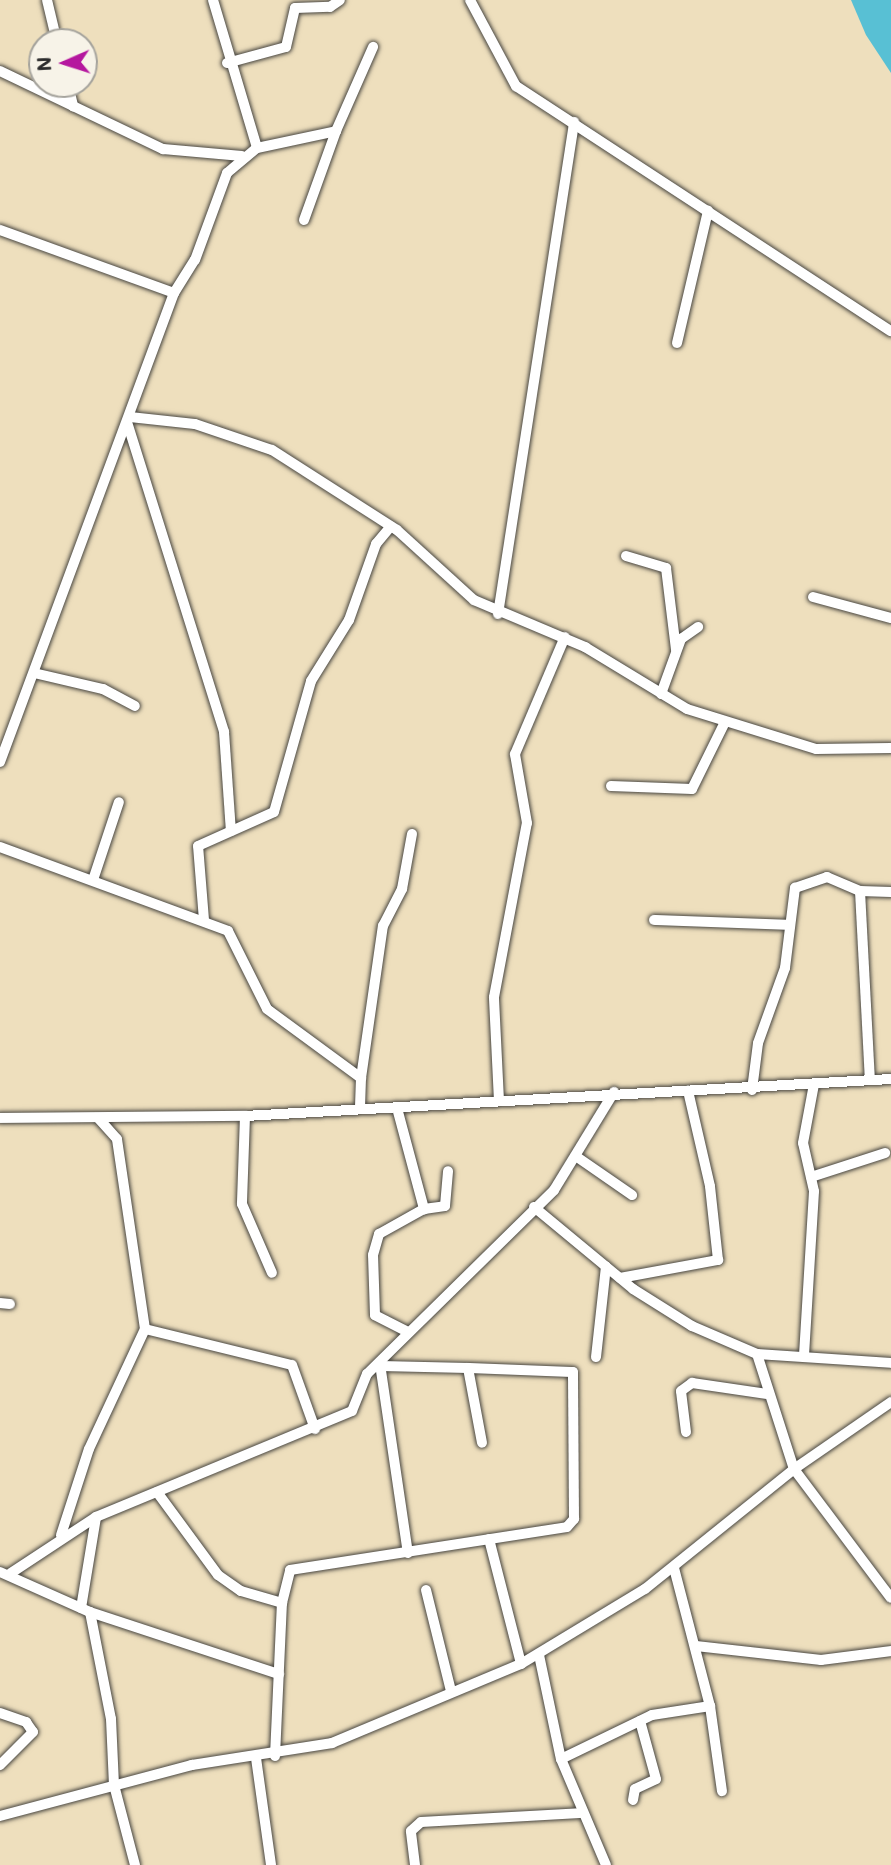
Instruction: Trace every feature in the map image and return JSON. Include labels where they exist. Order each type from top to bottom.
[{"type":"street","points":[[47,0],[54,28]]},
{"type":"street","points":[[213,0],[227,63],[257,148]]},
{"type":"street","points":[[227,63],[286,47],[293,9],[330,7],[340,0]]},
{"type":"street","points":[[470,0],[509,78],[891,331]]},
{"type":"street","points":[[304,220],[335,131],[373,47]]},
{"type":"street","points":[[0,71],[163,149],[242,156]]},
{"type":"street","points":[[72,98],[74,106]]},
{"type":"street","points":[[498,614],[574,122]]},
{"type":"street","points":[[0,762],[174,293],[195,260],[228,173],[242,156],[257,148],[335,131]]},
{"type":"street","points":[[677,343],[708,211]]},
{"type":"street","points":[[0,230],[174,293]]},
{"type":"street","points":[[128,420],[195,424],[272,450],[391,526],[498,614],[565,637],[661,694],[726,722],[828,751],[891,748]]},
{"type":"street","points":[[128,420],[224,732],[231,831]]},
{"type":"street","points":[[204,919],[198,846],[274,812],[311,681],[349,620],[376,544],[391,526]]},
{"type":"street","points":[[626,556],[666,568],[676,650]]},
{"type":"street","points":[[813,597],[891,618]]},
{"type":"street","points":[[661,694],[676,650],[686,631],[698,627]]},
{"type":"street","points":[[499,1101],[494,997],[527,823],[515,754],[565,637]]},
{"type":"street","points":[[34,673],[103,689],[135,706]]},
{"type":"street","points":[[611,786],[692,789],[726,722]]},
{"type":"street","points":[[93,880],[119,802]]},
{"type":"street","points":[[360,1108],[361,1078],[383,926],[402,889],[412,834]]},
{"type":"street","points":[[0,847],[204,919],[237,939],[258,994],[282,1025],[361,1078]]},
{"type":"street","points":[[752,1090],[758,1042],[785,968],[789,899],[802,881],[827,877],[860,891],[891,892]]},
{"type":"street","points":[[860,891],[870,1080]]},
{"type":"street","points":[[654,920],[788,925]]},
{"type":"street","points":[[0,1118],[245,1116],[614,1092],[752,1090],[891,1079]]},
{"type":"street","points":[[804,1355],[811,1177],[803,1143],[814,1084]]},
{"type":"street","points":[[620,1278],[718,1260],[710,1185],[688,1091]]},
{"type":"street","points":[[6,1573],[61,1535],[96,1517],[316,1429],[356,1407],[363,1380],[534,1207],[577,1157],[614,1092]]},
{"type":"street","points":[[397,1108],[424,1209]]},
{"type":"street","points":[[245,1116],[242,1204],[272,1273]]},
{"type":"street","points":[[117,1139],[133,1117]]},
{"type":"street","points":[[61,1535],[89,1449],[145,1329],[117,1139],[99,1119]]},
{"type":"street","points":[[811,1177],[885,1153]]},
{"type":"street","points":[[577,1157],[632,1195]]},
{"type":"street","points":[[408,1332],[374,1315],[373,1255],[379,1234],[424,1209],[444,1206],[448,1171]]},
{"type":"street","points":[[534,1207],[606,1267],[674,1317],[757,1353],[891,1363]]},
{"type":"street","points":[[596,1357],[606,1267]]},
{"type":"street","points":[[145,1329],[292,1365],[316,1429]]},
{"type":"street","points":[[757,1353],[767,1394],[794,1468],[891,1598]]},
{"type":"street","points":[[275,1756],[282,1603],[286,1576],[298,1567],[408,1553],[567,1527],[574,1519],[574,1376],[562,1368],[380,1365]]},
{"type":"street","points":[[380,1365],[408,1553]]},
{"type":"street","points":[[468,1368],[482,1443]]},
{"type":"street","points":[[686,1432],[681,1391],[692,1383],[767,1394]]},
{"type":"street","points":[[0,1816],[192,1765],[275,1756],[332,1743],[521,1664],[674,1568],[794,1468],[891,1402]]},
{"type":"street","points":[[158,1492],[218,1575],[241,1591],[282,1603]]},
{"type":"street","points":[[96,1517],[85,1610],[111,1719],[114,1785],[135,1865]]},
{"type":"street","points":[[489,1539],[521,1664]]},
{"type":"street","points":[[674,1568],[696,1646],[709,1706],[722,1791]]},
{"type":"street","points":[[6,1573],[85,1610],[279,1674]]},
{"type":"street","points":[[426,1590],[451,1691]]},
{"type":"street","points":[[696,1646],[821,1660],[891,1651]]},
{"type":"street","points":[[539,1655],[561,1759],[580,1813],[606,1865]]},
{"type":"street","points":[[561,1759],[640,1721],[709,1706]]},
{"type":"street","points":[[0,1713],[26,1722],[33,1732],[0,1765]]},
{"type":"street","points":[[633,1800],[635,1788],[656,1779],[640,1721]]},
{"type":"street","points":[[256,1758],[271,1865]]},
{"type":"street","points":[[415,1865],[411,1831],[421,1822],[580,1813]]},
{"type":"water","points":[[851,0],[891,0],[891,73],[866,35]]}]
